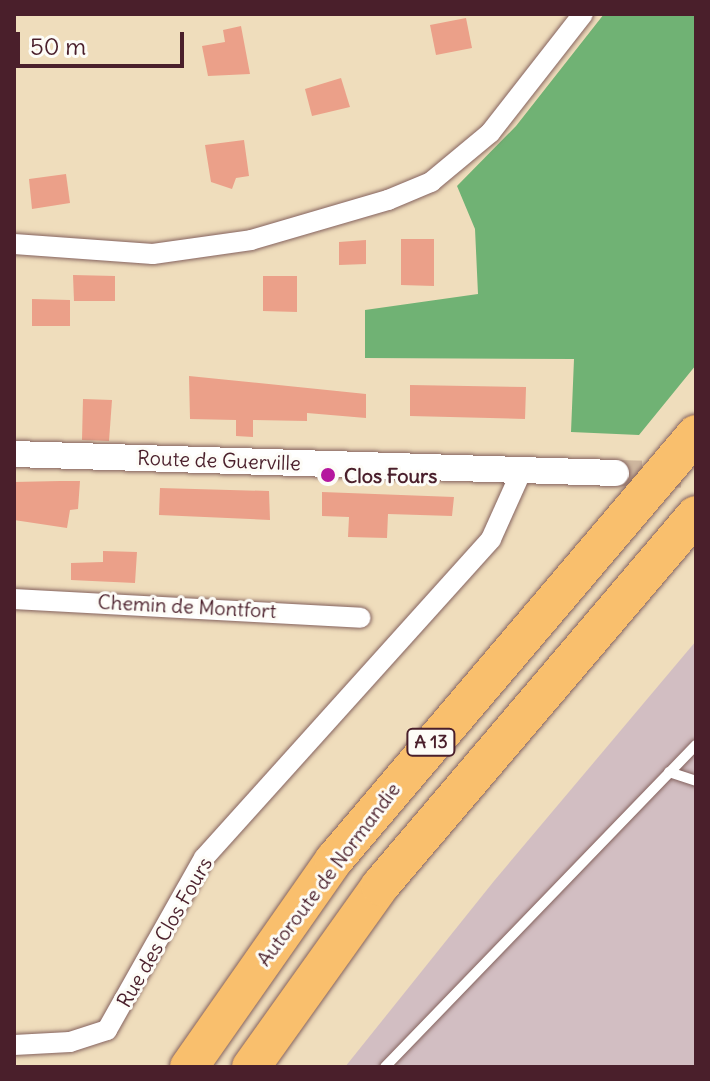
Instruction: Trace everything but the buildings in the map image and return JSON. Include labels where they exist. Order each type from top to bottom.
[{"type":"highway","name":"Autoroute de Normandie","points":[[189,1067],[334,860],[696,434]]},
{"type":"highway","name":"A 13","points":[[251,1067],[380,886],[696,515]]},
{"type":"street","points":[[14,244],[153,254],[251,240],[431,182],[490,133],[583,14]]},
{"type":"street","name":"Route de Guerville","points":[[14,454],[616,473]]},
{"type":"street","name":"Rue des Clos Fours","points":[[14,1045],[70,1042],[107,1030],[204,858],[497,532],[522,470]]},
{"type":"street","name":"Chemin de Montfort","points":[[14,599],[360,618]]},
{"type":"lane","points":[[385,1067],[696,745]]},
{"type":"lane","points":[[669,772],[696,781]]},
{"type":"shaded area","points":[[696,641],[696,1067],[345,1067],[494,881]]},
{"type":"green space","points":[[604,14],[696,15],[696,365],[639,435],[571,432],[574,359],[365,358],[365,310],[478,294],[475,229],[457,186],[516,126]]},
{"type":"tunnel","points":[[616,473],[696,475]]},
{"type":"place","name":"Clos Fours","points":[[328,475]]}]
